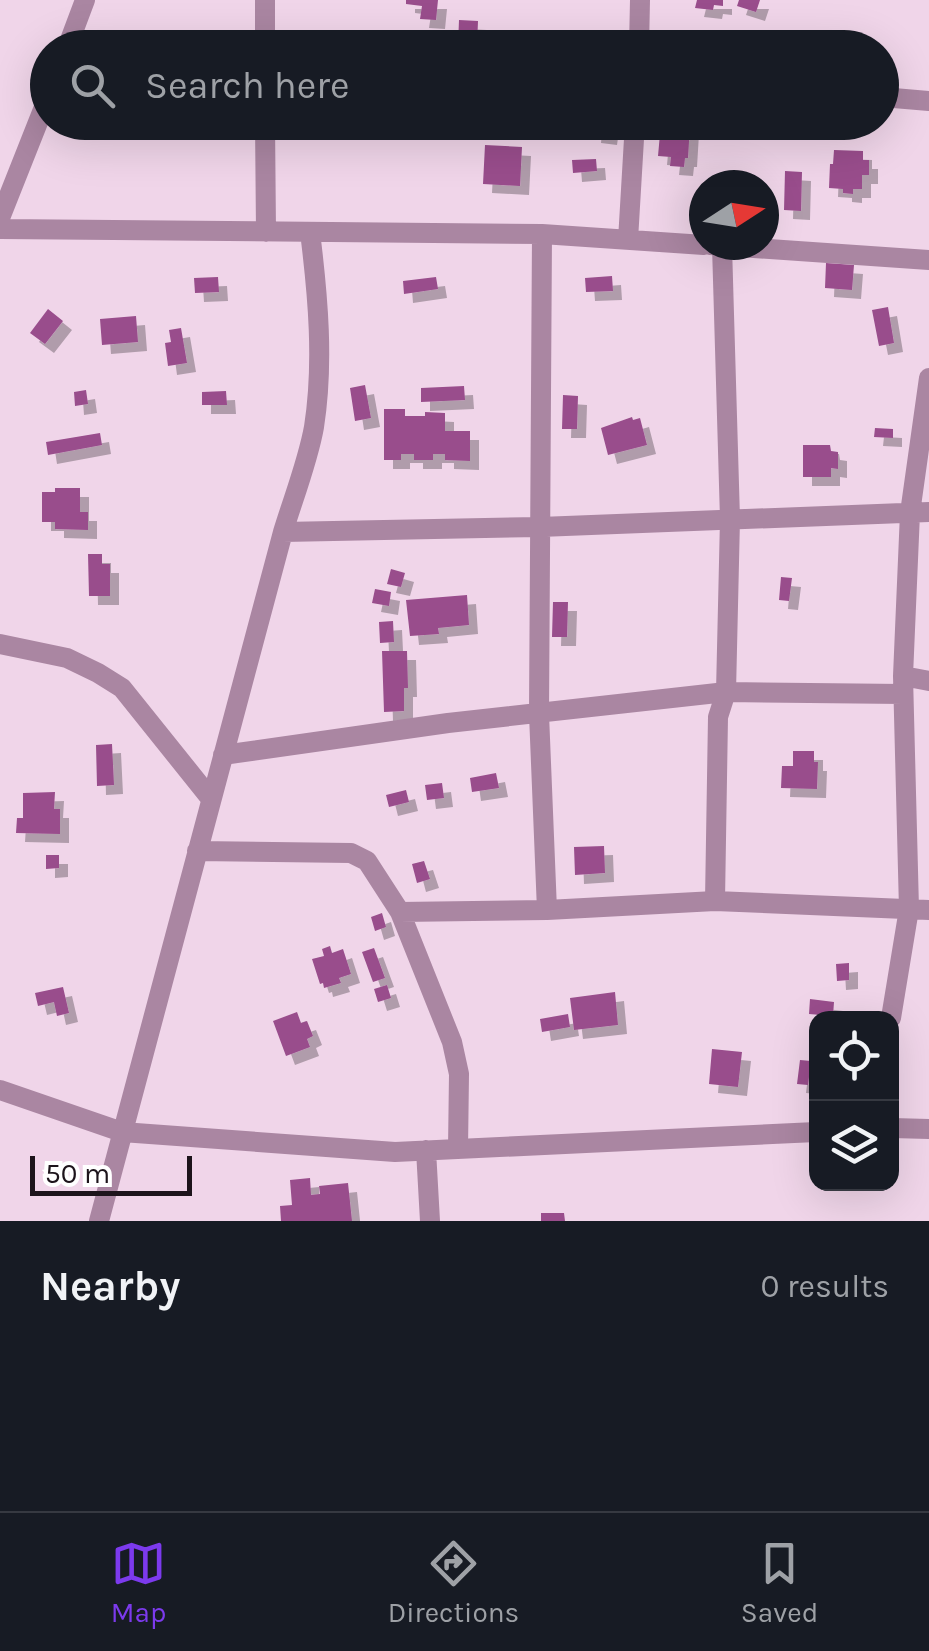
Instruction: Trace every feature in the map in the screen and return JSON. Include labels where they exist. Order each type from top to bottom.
[{"type":"street","points":[[74,30],[85,0]]},
{"type":"street","points":[[265,0],[265,30]]},
{"type":"street","points":[[639,30],[640,0]]},
{"type":"street","points":[[899,98],[929,101]]},
{"type":"street","points":[[0,218],[31,140]]},
{"type":"street","points":[[265,140],[266,232]]},
{"type":"street","points":[[628,240],[634,140]]},
{"type":"street","points":[[0,229],[542,234],[689,244]]},
{"type":"street","points":[[100,1221],[313,429],[318,297],[310,232]]},
{"type":"street","points":[[542,234],[538,714],[547,910]]},
{"type":"street","points":[[779,250],[929,260]]},
{"type":"street","points":[[715,902],[718,717],[726,692],[730,519],[722,260]]},
{"type":"street","points":[[893,1011],[919,910],[903,685],[929,378]]},
{"type":"street","points":[[283,532],[920,513]]},
{"type":"street","points":[[0,644],[67,658],[122,688],[212,799]]},
{"type":"street","points":[[224,755],[448,723],[726,692],[903,685],[929,680]]},
{"type":"street","points":[[198,851],[351,852],[367,862],[400,912],[452,1042],[459,1074],[458,1149]]},
{"type":"street","points":[[400,912],[715,902],[919,910]]},
{"type":"street","points":[[0,1090],[122,1132],[396,1152],[809,1132]]},
{"type":"street","points":[[899,1128],[929,1129]]},
{"type":"street","points":[[426,1150],[430,1221]]},
{"type":"building","points":[[406,0],[438,0],[436,20],[420,19],[422,6],[406,4]]},
{"type":"building","points":[[697,0],[723,0],[723,6],[714,5],[713,10],[695,8]]},
{"type":"building","points":[[739,0],[760,0],[756,12],[737,6]]},
{"type":"building","points":[[459,20],[478,21],[478,30],[459,30]]},
{"type":"building","points":[[659,140],[689,140],[684,167],[670,166],[671,157],[658,156]]},
{"type":"building","points":[[485,145],[522,147],[520,186],[483,184]]},
{"type":"building","points":[[834,150],[863,151],[863,160],[869,160],[869,175],[862,175],[862,189],[853,189],[853,194],[829,188]]},
{"type":"building","points":[[596,159],[597,171],[573,173],[572,160]]},
{"type":"building","points":[[785,171],[802,172],[801,211],[784,210]]},
{"type":"building","points":[[826,263],[854,265],[852,290],[825,288]]},
{"type":"building","points":[[612,276],[613,291],[586,292],[585,278]]},
{"type":"building","points":[[218,277],[219,292],[195,293],[194,278]]},
{"type":"building","points":[[436,277],[438,289],[404,294],[403,281]]},
{"type":"building","points":[[888,307],[894,343],[879,346],[872,310]]},
{"type":"building","points":[[48,309],[63,321],[45,344],[30,333]]},
{"type":"building","points":[[136,316],[138,342],[102,345],[100,319]]},
{"type":"building","points":[[181,328],[187,363],[168,366],[165,343],[171,342],[169,330]]},
{"type":"building","points":[[365,385],[371,418],[355,421],[350,388]]},
{"type":"building","points":[[464,386],[465,400],[421,402],[421,388]]},
{"type":"building","points":[[86,390],[88,404],[75,406],[74,392]]},
{"type":"building","points":[[226,391],[227,405],[202,405],[202,392]]},
{"type":"building","points":[[563,395],[578,396],[577,429],[562,429]]},
{"type":"building","points":[[384,409],[405,409],[405,416],[445,413],[445,431],[470,431],[470,461],[445,460],[445,454],[433,454],[433,460],[414,460],[414,454],[401,454],[401,460],[384,460]]},
{"type":"building","points":[[640,418],[647,445],[608,455],[601,428]]},
{"type":"building","points":[[875,428],[893,429],[893,438],[874,437]]},
{"type":"building","points":[[100,433],[102,445],[48,455],[46,442]]},
{"type":"building","points":[[803,445],[830,445],[831,451],[838,452],[838,469],[831,468],[831,477],[803,477]]},
{"type":"building","points":[[55,488],[80,488],[80,512],[88,512],[88,530],[55,529],[55,522],[42,522],[42,492],[55,492]]},
{"type":"building","points":[[88,554],[102,554],[102,564],[110,564],[110,596],[89,596]]},
{"type":"building","points":[[391,569],[405,573],[401,587],[387,584]]},
{"type":"building","points":[[781,577],[792,578],[789,601],[779,600]]},
{"type":"building","points":[[375,589],[391,592],[389,606],[372,603]]},
{"type":"building","points":[[467,595],[469,625],[438,628],[439,634],[410,636],[406,600]]},
{"type":"building","points":[[553,602],[568,602],[567,637],[552,637]]},
{"type":"building","points":[[393,621],[394,642],[380,643],[379,622]]},
{"type":"building","points":[[382,651],[407,651],[404,711],[384,712]]},
{"type":"building","points":[[112,744],[114,785],[97,786],[96,745]]},
{"type":"building","points":[[793,751],[814,751],[814,762],[818,762],[817,789],[781,788],[782,766],[793,766]]},
{"type":"building","points":[[496,773],[499,788],[472,792],[470,778]]},
{"type":"building","points":[[442,783],[444,798],[427,800],[425,785]]},
{"type":"building","points":[[406,790],[409,802],[389,807],[386,795]]},
{"type":"building","points":[[55,792],[54,809],[60,809],[60,834],[16,833],[17,818],[23,818],[23,793]]},
{"type":"building","points":[[604,846],[605,873],[575,875],[574,847]]},
{"type":"building","points":[[46,855],[59,855],[59,868],[46,869]]},
{"type":"building","points":[[424,861],[430,879],[417,883],[412,864]]},
{"type":"building","points":[[382,913],[386,927],[375,931],[371,917]]},
{"type":"building","points":[[330,946],[332,953],[343,949],[351,974],[339,978],[341,983],[324,988],[312,959],[324,956],[322,949]]},
{"type":"building","points":[[374,948],[385,978],[373,982],[362,952]]},
{"type":"building","points":[[849,963],[849,980],[837,981],[836,964]]},
{"type":"building","points":[[387,985],[391,998],[378,1002],[374,989]]},
{"type":"building","points":[[63,987],[69,1013],[57,1016],[54,1002],[38,1006],[35,993]]},
{"type":"building","points":[[615,992],[618,1025],[574,1030],[570,998]]},
{"type":"building","points":[[810,999],[834,1002],[833,1011],[809,1011]]},
{"type":"building","points":[[297,1012],[301,1023],[307,1021],[313,1036],[307,1039],[310,1047],[286,1056],[273,1021]]},
{"type":"building","points":[[568,1014],[570,1027],[542,1032],[540,1019]]},
{"type":"building","points":[[712,1049],[742,1052],[738,1087],[709,1084]]},
{"type":"building","points":[[800,1060],[809,1061],[808,1085],[797,1084]]},
{"type":"building","points":[[310,1178],[311,1195],[320,1194],[319,1186],[348,1183],[352,1221],[281,1221],[280,1206],[292,1205],[290,1180]]},
{"type":"building","points":[[541,1213],[564,1213],[565,1221],[541,1221]]}]
